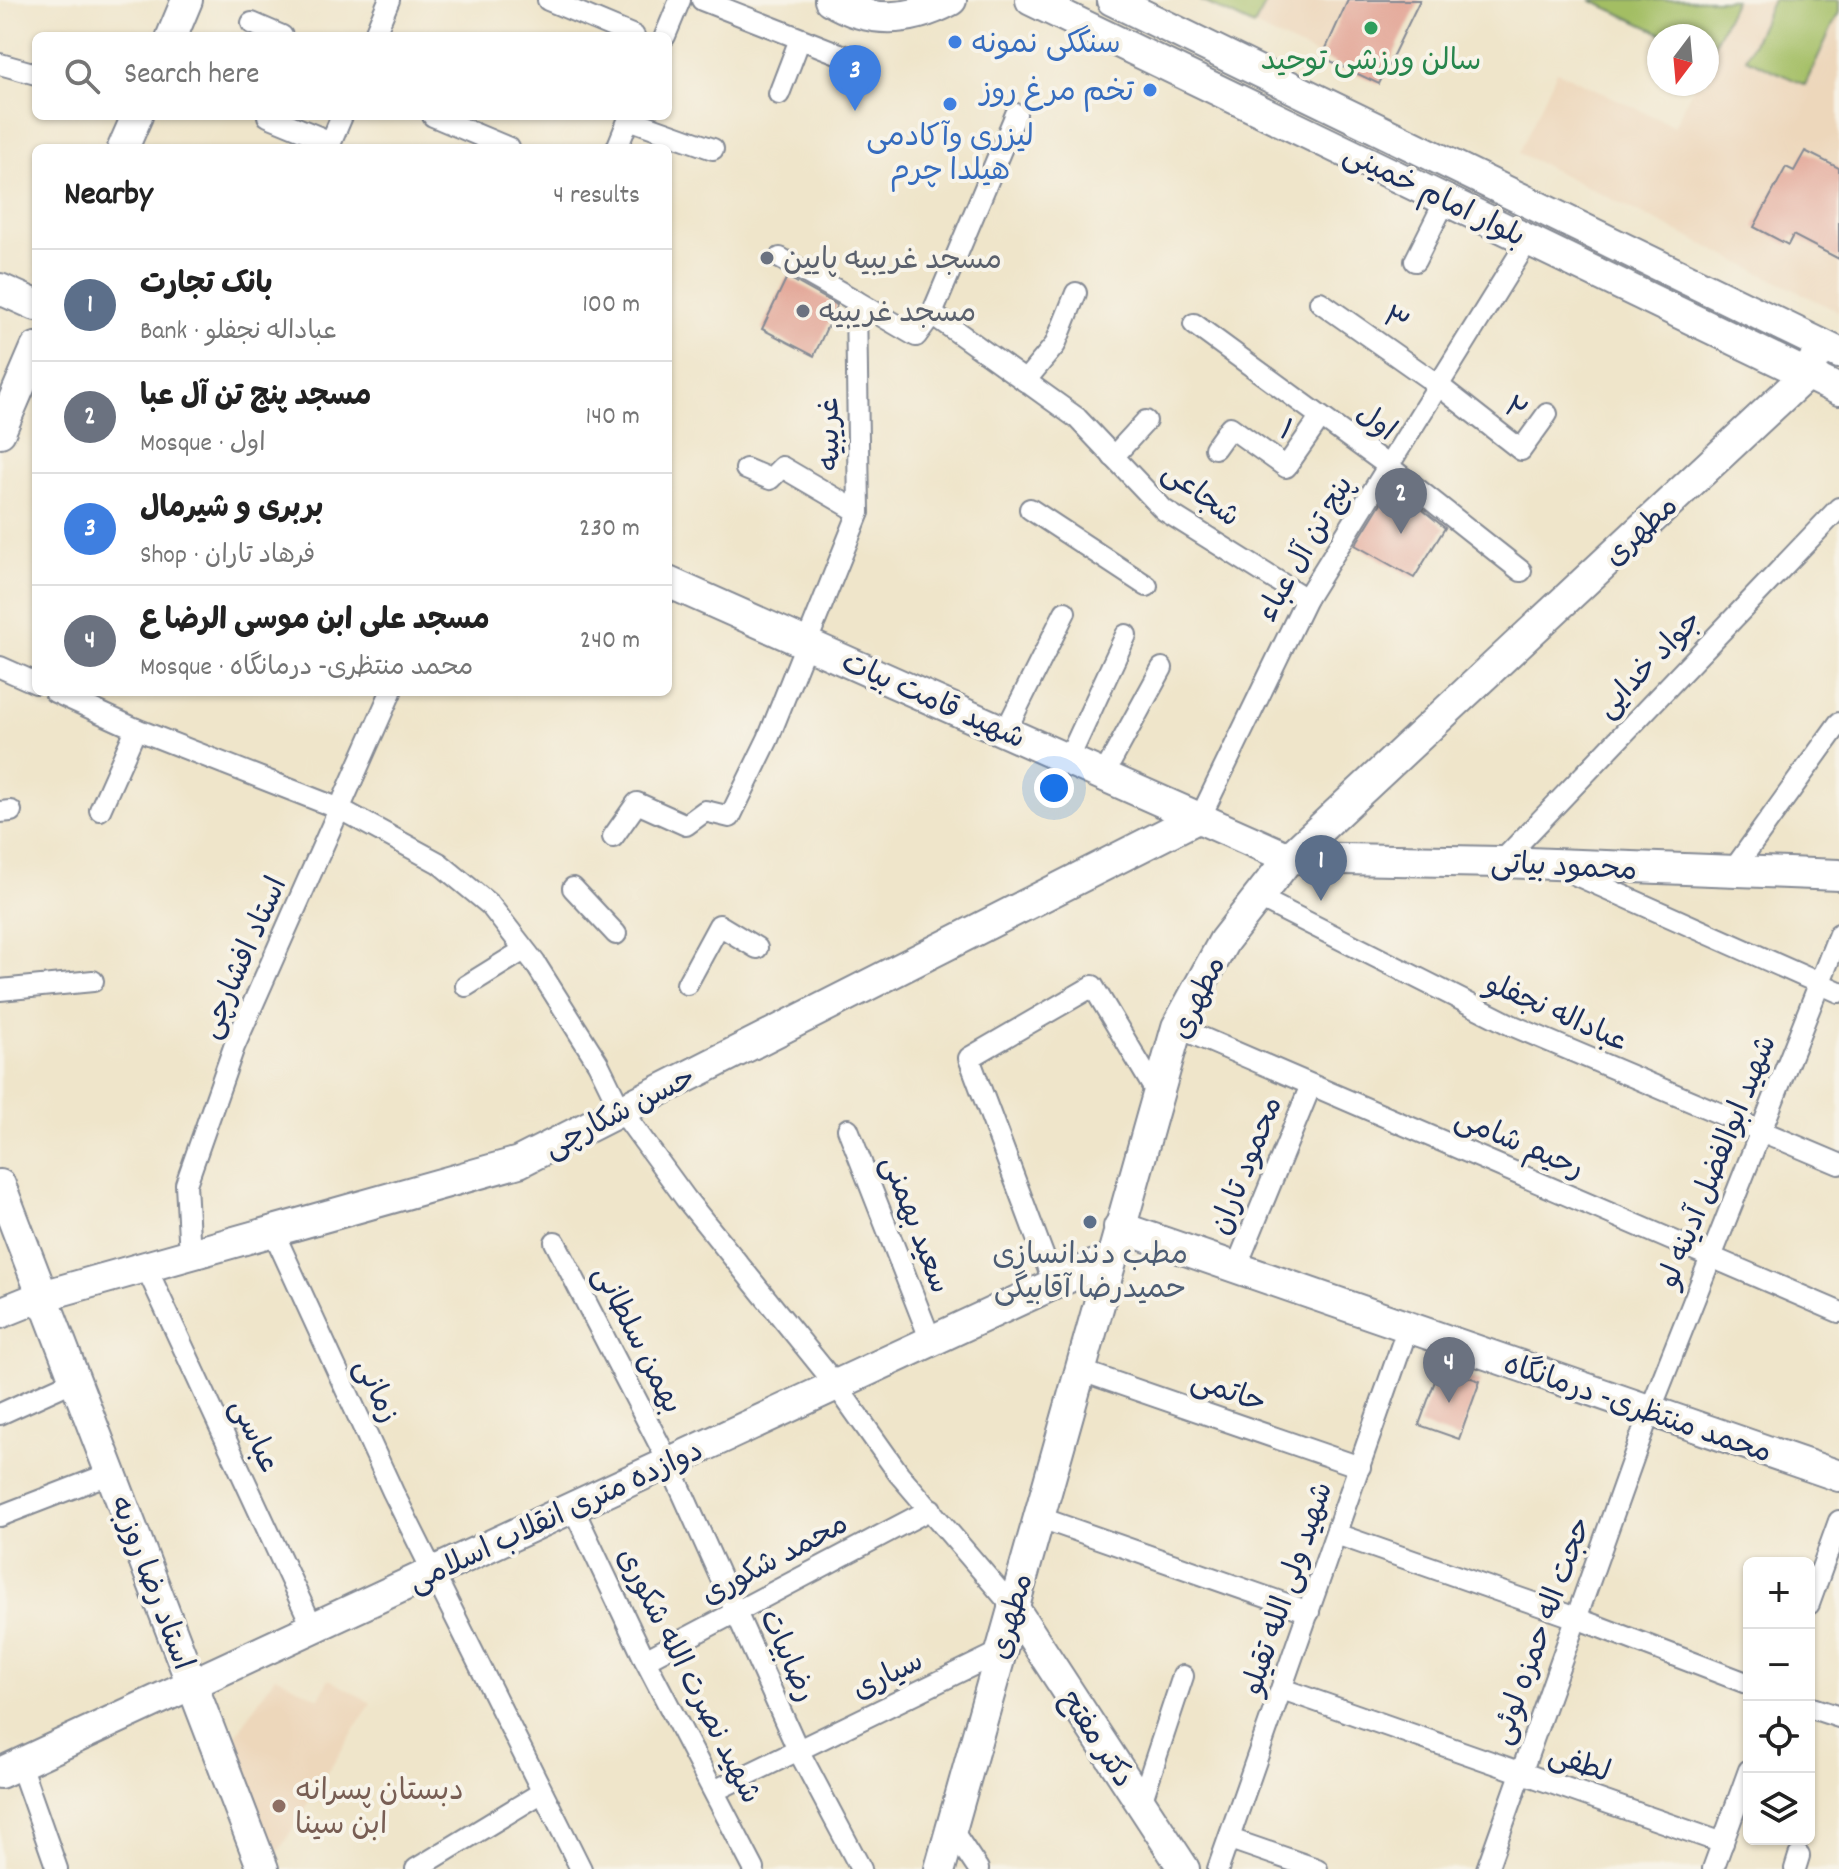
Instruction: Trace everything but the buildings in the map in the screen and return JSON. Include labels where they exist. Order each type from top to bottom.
[{"type":"main road","points":[[174,32],[187,0]]},
{"type":"main road","points":[[830,0],[845,9],[873,18],[902,18],[930,12],[951,0]]},
{"type":"main road","name":"بلوار امام خمینی","points":[[1031,0],[1839,390]]},
{"type":"main road","name":"بلوار امام خمینی","points":[[1112,0],[1830,349]]},
{"type":"main road","points":[[125,144],[135,120]]},
{"type":"main road","points":[[0,289],[32,303]]},
{"type":"main road","name":"مطهری","points":[[940,1869],[1177,1027],[1224,941],[1289,858],[1807,374],[1830,349]]},
{"type":"main road","points":[[0,432],[32,357]]},
{"type":"main road","name":"شهید قامت بیات","points":[[672,584],[1201,816],[1289,858]]},
{"type":"main road","name":"حسن شکارچی","points":[[0,1313],[42,1296],[519,1162],[1201,816]]},
{"type":"main road","name":"محمود بیاتی","points":[[1289,858],[1501,862],[1839,875]]},
{"type":"main road","name":"استاد رضا روزبه","points":[[0,1185],[263,1869]]},
{"type":"main road","name":"محمد منتظری- درمانگاه","points":[[1119,1227],[1839,1476]]},
{"type":"main road","name":"دوازده متری انقلاب اسلامی","points":[[10,1768],[1110,1258]]},
{"type":"main road","name":"دکتر مفتح","points":[[1013,1607],[1184,1869]]},
{"type":"street","points":[[376,32],[389,0]]},
{"type":"street","points":[[548,0],[624,32]]},
{"type":"street","points":[[667,32],[680,0]]},
{"type":"street","points":[[702,0],[860,62]]},
{"type":"street","points":[[252,23],[273,32]]},
{"type":"street","points":[[779,94],[800,39]]},
{"type":"street","points":[[0,64],[32,73]]},
{"type":"street","points":[[780,258],[916,336],[932,314],[1016,114]]},
{"type":"street","points":[[278,120],[331,142],[340,120]]},
{"type":"street","points":[[442,120],[500,144]]},
{"type":"street","points":[[619,144],[629,120]]},
{"type":"street","points":[[635,120],[713,149]]},
{"type":"street","points":[[1415,261],[1446,199]]},
{"type":"street","name":"پنج تن آل عباء","points":[[1201,816],[1306,599],[1529,239]]},
{"type":"street","points":[[1025,381],[1055,345],[1076,293]]},
{"type":"street","name":"غریبیه","points":[[613,837],[637,803],[686,825],[705,811],[730,817],[768,739],[859,512],[856,301]]},
{"type":"street","name":"۳","points":[[1320,302],[1438,385]]},
{"type":"street","name":"شجاعی","points":[[932,314],[1077,418],[1164,510],[1306,599]]},
{"type":"street","name":"اول","points":[[1194,324],[1387,465],[1521,571]]},
{"type":"street","name":"۲","points":[[1438,385],[1521,450],[1547,414]]},
{"type":"street","name":"۱","points":[[1215,448],[1230,427],[1286,467],[1321,417]]},
{"type":"street","points":[[1113,457],[1146,421]]},
{"type":"street","points":[[746,469],[770,479],[782,467],[859,512]]},
{"type":"street","name":"جواد خدایی","points":[[1501,862],[1839,508]]},
{"type":"street","points":[[1030,509],[1147,586]]},
{"type":"street","points":[[1006,730],[1065,612]]},
{"type":"street","points":[[1069,758],[1126,635]]},
{"type":"street","points":[[0,667],[32,681]]},
{"type":"street","points":[[1104,774],[1162,668]]},
{"type":"street","points":[[64,696],[136,729],[340,809],[439,863],[490,905],[524,950],[598,1063],[621,1110],[686,1199],[836,1385],[899,1474],[1013,1607]]},
{"type":"street","name":"استاد افشارچی","points":[[190,1255],[186,1184],[234,1047],[389,696]]},
{"type":"street","points":[[1731,873],[1839,723]]},
{"type":"street","points":[[100,810],[136,729]]},
{"type":"street","points":[[1552,864],[1839,992]]},
{"type":"street","points":[[573,888],[616,934]]},
{"type":"street","name":"عباداله نجفلو","points":[[1257,897],[1511,1025],[1839,1164]]},
{"type":"street","points":[[687,984],[719,925],[757,948]]},
{"type":"street","name":"شهید ابوالفضل آدینه لو","points":[[1650,1411],[1839,934]]},
{"type":"street","points":[[466,986],[524,950]]},
{"type":"street","points":[[0,990],[93,981]]},
{"type":"street","points":[[1054,1284],[969,1058],[1093,986],[1158,1095]]},
{"type":"street","name":"رحیم شامی","points":[[1177,1027],[1839,1312]]},
{"type":"street","name":"محمود تاران","points":[[1236,1268],[1311,1085]]},
{"type":"street","name":"سعید بهمنی","points":[[848,1129],[931,1341]]},
{"type":"street","name":"زمانی","points":[[273,1231],[432,1573],[581,1869]]},
{"type":"street","name":"بهمن سلطانی","points":[[555,1242],[669,1463]]},
{"type":"street","name":"عباسی","points":[[146,1267],[313,1628]]},
{"type":"street","name":"شهید ولی الله تقیلو","points":[[1218,1869],[1408,1327]]},
{"type":"street","name":"حاتمی","points":[[1079,1370],[1360,1467]]},
{"type":"street","points":[[0,1414],[75,1380]]},
{"type":"street","name":"حجت اله حمزه لوئی","points":[[1487,1869],[1650,1411]]},
{"type":"street","name":"رضابیات","points":[[669,1463],[798,1750],[861,1869]]},
{"type":"street","points":[[0,1516],[111,1473]]},
{"type":"street","name":"شهید نصرت الله شکوری","points":[[573,1508],[645,1660],[754,1869]]},
{"type":"street","name":"محمد شکوری","points":[[645,1660],[931,1509]]},
{"type":"street","points":[[1038,1517],[1309,1612]]},
{"type":"street","points":[[1815,1587],[1839,1521]]},
{"type":"street","points":[[1336,1534],[1576,1618],[1743,1682]]},
{"type":"street","name":"سیاری","points":[[714,1791],[1000,1652]]},
{"type":"street","points":[[1141,1803],[1183,1676]]},
{"type":"street","name":"لطفی","points":[[1282,1689],[1723,1843]]},
{"type":"street","points":[[1815,1709],[1839,1717]]},
{"type":"street","points":[[10,1768],[57,1869]]},
{"type":"street","points":[[1713,1869],[1748,1773]]},
{"type":"street","points":[[416,1869],[541,1793]]},
{"type":"street","points":[[952,1830],[978,1869]]},
{"type":"street","points":[[1230,1839],[1317,1869]]},
{"type":"shaded area","points":[[1268,0],[1348,0],[1322,57],[1254,26]]},
{"type":"shaded area","points":[[1735,0],[1839,0],[1839,312],[1519,153],[1557,71],[1674,126],[1689,96],[1719,96],[1719,34]]},
{"type":"shaded area","name":"دبستان پسرانه ابن سینا","points":[[275,1676],[319,1698],[329,1679],[371,1703],[272,1862],[227,1749]]},
{"type":"green space","points":[[1200,0],[1268,0],[1254,26]]},
{"type":"green space","points":[[1590,0],[1735,0],[1719,34],[1719,24],[1647,24],[1647,27]]},
{"type":"green space","points":[[1773,0],[1839,0],[1839,12],[1805,85],[1746,58]]},
{"type":"place","name":"سالن ورزشی توحید","points":[[1371,28]]},
{"type":"place","name":"سنگکی نمونه","points":[[955,42]]},
{"type":"place","name":"تخم مرغ روز","points":[[1150,90]]},
{"type":"place","name":"لیزری وآکادمی هیلدا چرم","points":[[950,104]]},
{"type":"place","name":"بربری و شیرمال","points":[[855,111]]},
{"type":"place","name":"مسجد غریبیه پایین","points":[[767,258]]},
{"type":"place","name":"مسجد غریبیه","points":[[803,311]]},
{"type":"place","name":"مسجد پنج تن آل عبا","points":[[1401,534]]},
{"type":"place","name":"بانک تجارت","points":[[1321,901]]},
{"type":"place","name":"مطب دندانسازی حمیدرضا آقابیگی","points":[[1090,1222]]},
{"type":"place","name":"مسجد علی ابن موسی الرضا ع","points":[[1449,1403]]},
{"type":"place","name":"دبستان پسرانه ابن سینا","points":[[279,1806]]}]
